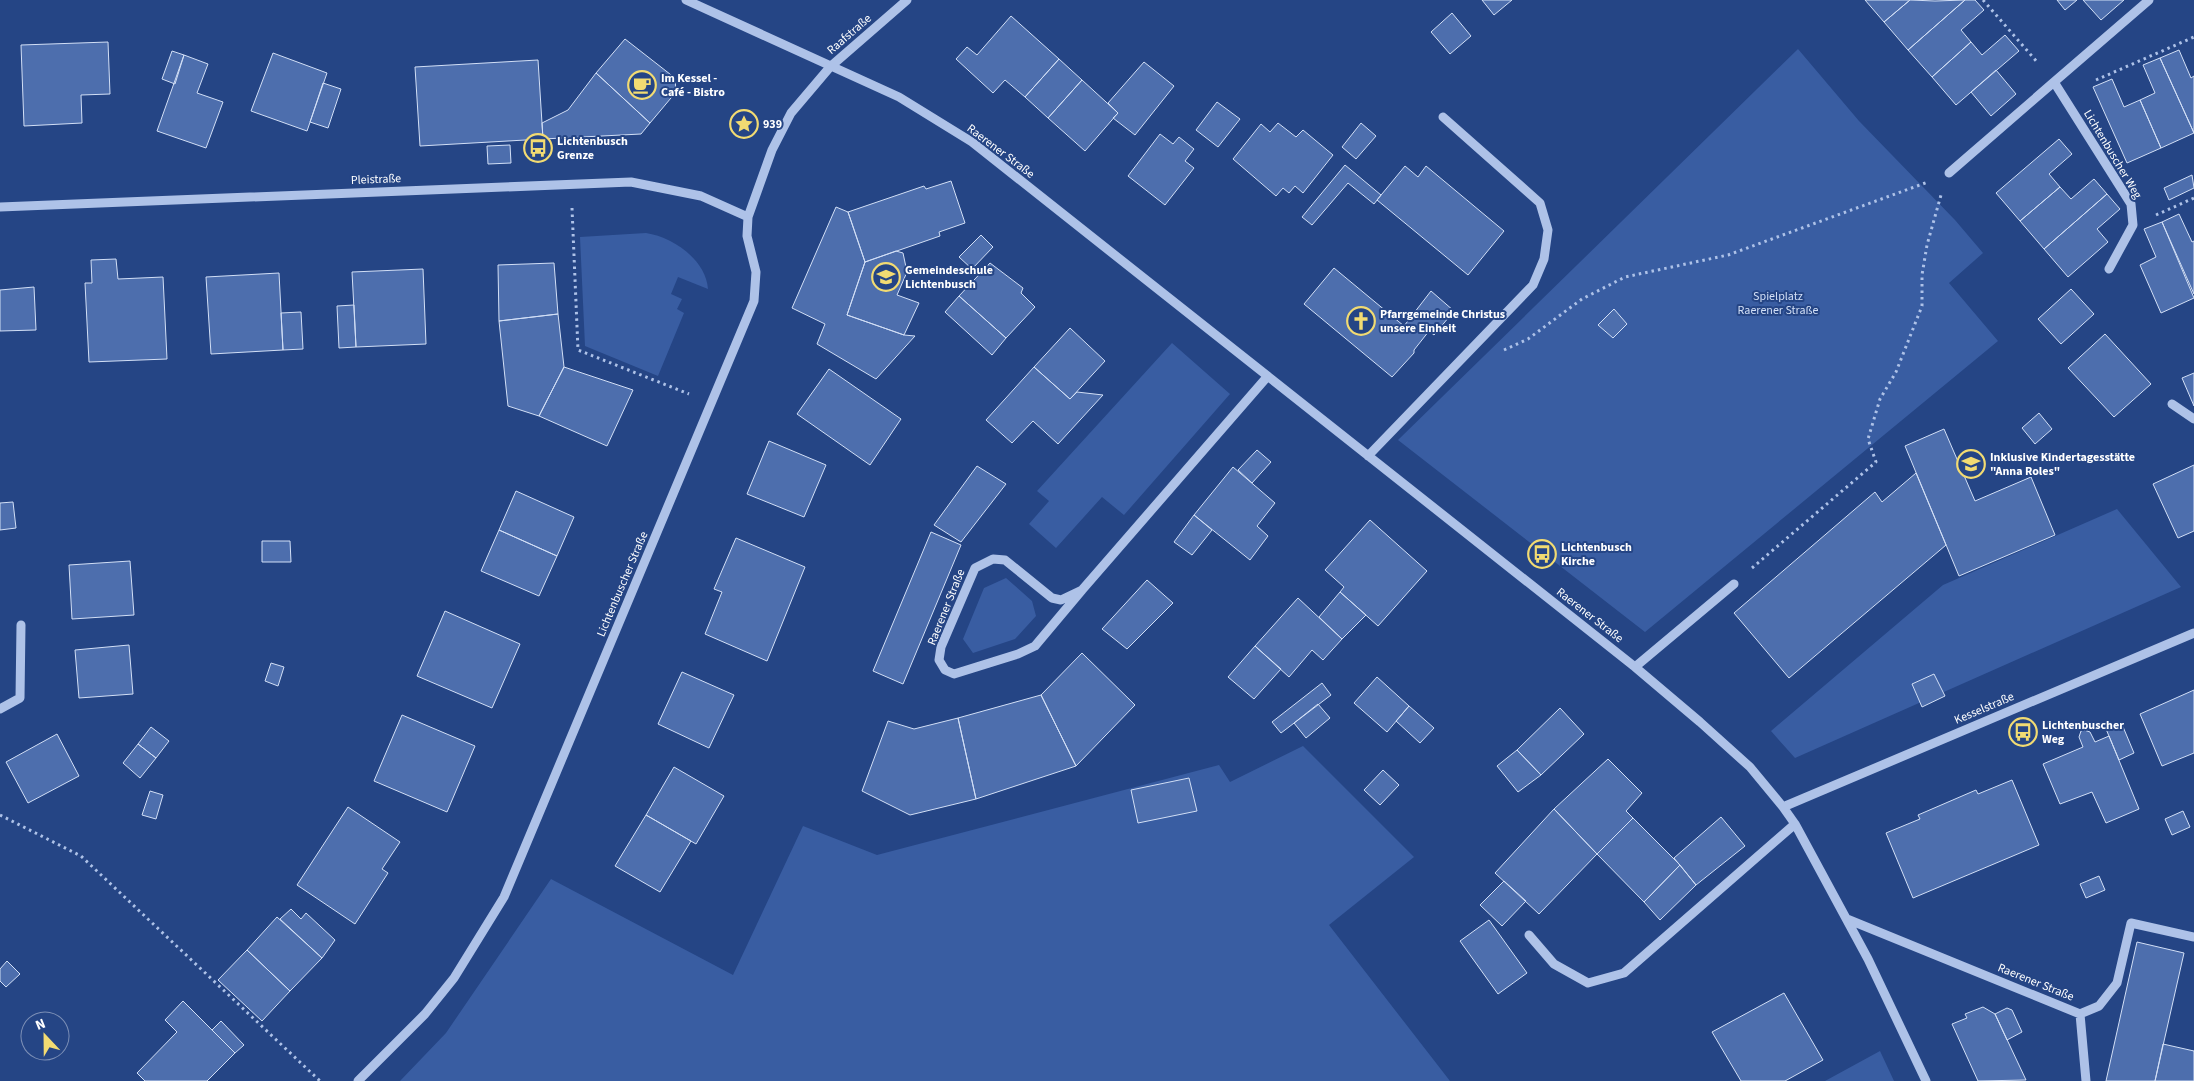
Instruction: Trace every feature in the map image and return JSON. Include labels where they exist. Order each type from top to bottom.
[{"type":"street","name":"Raerener Straße","points":[[686,0],[899,97],[972,142],[1634,667],[1700,722],[1750,767],[1784,807],[1795,824],[1847,919],[1926,1081]]},
{"type":"street","name":"Raafstraße","points":[[830,67],[907,0]]},
{"type":"street","points":[[1949,173],[2149,0]]},
{"type":"street","name":"Lichtenbuscher Straße","points":[[358,1081],[425,1014],[454,978],[504,896],[754,301],[756,272],[748,236],[748,217],[772,150],[790,113],[830,67]]},
{"type":"street","name":"Lichtenbuscher Weg","points":[[2054,82],[2131,204],[2133,225]]},
{"type":"street","points":[[1368,456],[1533,285],[1544,259],[1548,230],[1540,203],[1443,117]]},
{"type":"street","name":"Pleistraße","points":[[0,207],[631,182],[681,190],[702,196],[748,217]]},
{"type":"street","points":[[2109,269],[2133,225]]},
{"type":"street","name":"Raerener Straße","points":[[1082,590],[1061,600],[1052,598],[1005,560],[993,559],[975,568],[941,647],[939,660],[946,670],[954,674],[1035,646],[1267,377]]},
{"type":"street","points":[[2172,404],[2194,419]]},
{"type":"street","points":[[1634,667],[1734,584]]},
{"type":"street","points":[[0,709],[20,698],[21,625]]},
{"type":"street","name":"Kesselstraße","points":[[1784,807],[2194,633]]},
{"type":"street","points":[[1529,934],[1554,964],[1588,983],[1624,973],[1795,824]]},
{"type":"street","name":"Raerener Straße","points":[[1847,919],[2080,1014],[2099,1006],[2117,983],[2130,923],[2194,937]]},
{"type":"street","points":[[2080,1014],[2086,1081]]},
{"type":"path","points":[[1983,0],[2054,82],[2097,80],[2194,37]]},
{"type":"path","points":[[1479,342],[1489,351],[1508,350],[1528,339],[1582,300],[1625,277],[1728,255],[1949,173]]},
{"type":"path","points":[[1734,584],[1876,462],[1868,439],[1880,399],[1896,372],[1922,306],[1922,275],[1926,245],[1949,173]]},
{"type":"path","points":[[571,185],[578,350],[712,402]]},
{"type":"path","points":[[2133,225],[2194,198]]},
{"type":"path","points":[[0,815],[81,856],[320,1081]]},
{"type":"green space","name":"Spielplatz Raerener Straße","points":[[1798,49],[1859,121],[1955,220],[1983,253],[1949,283],[1998,341],[1645,632],[1398,440]]},
{"type":"green space","points":[[646,233],[667,239],[695,260],[706,278],[708,289],[678,277],[671,294],[682,299],[677,309],[684,313],[658,376],[585,346],[580,237]]},
{"type":"green space","points":[[1172,343],[1230,394],[1124,515],[1102,497],[1056,548],[1029,524],[1049,501],[1037,491]]},
{"type":"green space","points":[[2117,509],[2181,587],[1795,758],[1771,731],[1943,585]]},
{"type":"green space","points":[[1006,578],[1032,601],[1036,616],[1015,639],[973,653],[963,639],[984,588]]},
{"type":"green space","points":[[1303,746],[1414,857],[1329,925],[1450,1081],[400,1081],[446,1033],[551,879],[733,975],[803,826],[877,855],[1219,765],[1230,782]]},
{"type":"green space","points":[[1880,1051],[1894,1081],[1825,1081]]},
{"type":"building","points":[[1482,0],[1512,0],[1494,15]]},
{"type":"building","points":[[1865,0],[1910,0],[1884,22]]},
{"type":"building","points":[[1910,0],[1965,0],[1908,50],[1884,22]]},
{"type":"building","points":[[1965,0],[1975,0],[1984,10],[1961,30],[1971,42],[1932,77],[1908,50]]},
{"type":"building","points":[[2057,0],[2077,0],[2065,10]]},
{"type":"building","points":[[2083,0],[2124,0],[2101,20]]},
{"type":"building","points":[[1452,13],[1471,36],[1450,54],[1431,32]]},
{"type":"building","points":[[1011,16],[1059,59],[1025,97],[1005,80],[993,93],[956,59],[967,47],[977,55]]},
{"type":"building","points":[[2005,35],[2019,51],[1956,105],[1932,77],[1971,42],[1982,55]]},
{"type":"building","name":"Im Kessel - Café - Bistro","points":[[625,39],[675,78],[676,92],[650,123],[596,73]]},
{"type":"building","points":[[108,42],[110,94],[81,95],[82,123],[24,126],[21,45]]},
{"type":"building","points":[[2179,50],[2191,78],[2194,76],[2194,133],[2160,58]]},
{"type":"building","points":[[172,51],[184,55],[175,84],[162,79]]},
{"type":"building","points":[[273,53],[327,73],[307,131],[251,111]]},
{"type":"building","points":[[184,55],[208,64],[197,93],[223,102],[206,148],[157,131]]},
{"type":"building","points":[[2160,58],[2194,133],[2161,148],[2140,100],[2155,93],[2143,65]]},
{"type":"building","points":[[1059,59],[1082,80],[1048,118],[1025,97]]},
{"type":"building","points":[[538,60],[543,139],[420,146],[415,67]]},
{"type":"building","points":[[1144,62],[1174,86],[1135,135],[1113,118],[1118,113],[1108,103]]},
{"type":"building","points":[[1996,70],[2016,94],[1991,116],[1971,92]]},
{"type":"building","points":[[596,73],[650,123],[641,134],[543,139],[542,123],[568,110]]},
{"type":"building","points":[[2112,79],[2124,107],[2140,100],[2161,148],[2127,163],[2093,87]]},
{"type":"building","points":[[1082,80],[1118,113],[1085,151],[1048,118]]},
{"type":"building","points":[[323,83],[341,89],[328,128],[310,122]]},
{"type":"building","points":[[1217,102],[1240,119],[1218,147],[1196,130]]},
{"type":"building","points":[[1278,123],[1296,137],[1303,130],[1333,155],[1303,193],[1295,186],[1289,193],[1283,188],[1276,196],[1233,159],[1261,124],[1270,132]]},
{"type":"building","points":[[1361,123],[1376,136],[1356,159],[1342,147]]},
{"type":"building","points":[[1160,134],[1173,144],[1179,137],[1194,149],[1185,161],[1194,168],[1165,205],[1128,176]]},
{"type":"building","points":[[2059,139],[2072,154],[2049,174],[2060,187],[2020,221],[1996,193]]},
{"type":"building","points":[[510,145],[511,163],[488,164],[487,146]]},
{"type":"building","points":[[1345,165],[1381,195],[1374,204],[1348,183],[1312,225],[1302,217]]},
{"type":"building","name":"Pfarrgemeinde Christus unsere Einheit","points":[[1405,166],[1418,177],[1426,166],[1504,231],[1468,275],[1377,200]]},
{"type":"building","points":[[2192,175],[2194,188],[2169,200],[2164,188]]},
{"type":"building","points":[[2094,179],[2107,194],[2044,249],[2020,221],[2060,187],[2071,199]]},
{"type":"building","points":[[951,181],[965,223],[939,232],[940,236],[865,262],[848,212],[924,186],[926,189]]},
{"type":"building","points":[[2107,194],[2120,209],[2097,229],[2108,242],[2068,277],[2044,249]]},
{"type":"building","points":[[836,207],[848,212],[865,262],[847,315],[904,335],[915,336],[876,379],[817,344],[825,324],[792,308]]},
{"type":"building","points":[[2179,214],[2192,242],[2194,241],[2194,294],[2162,222]]},
{"type":"building","points":[[2162,222],[2194,298],[2161,313],[2140,265],[2156,257],[2144,229]]},
{"type":"building","points":[[981,235],[993,247],[972,269],[959,257]]},
{"type":"building","points":[[896,251],[903,253],[907,272],[897,295],[919,303],[904,335],[847,315],[865,262]]},
{"type":"building","points":[[116,259],[118,279],[163,277],[167,359],[89,362],[85,283],[92,283],[91,260]]},
{"type":"building","points":[[554,263],[558,314],[499,321],[498,265]]},
{"type":"building","points":[[990,263],[1023,288],[1021,293],[1035,307],[1006,338],[959,296]]},
{"type":"building","name":"Pfarrgemeinde Christus unsere Einheit","points":[[1334,268],[1404,326],[1431,291],[1454,311],[1434,335],[1429,331],[1414,350],[1414,353],[1392,377],[1304,304]]},
{"type":"building","points":[[423,269],[426,344],[356,347],[352,272]]},
{"type":"building","points":[[279,273],[283,350],[211,354],[206,277]]},
{"type":"building","points":[[34,287],[36,330],[0,331],[0,290]]},
{"type":"building","points":[[2071,289],[2094,314],[2061,344],[2038,319]]},
{"type":"building","points":[[959,296],[1006,338],[992,355],[945,312]]},
{"type":"building","points":[[354,305],[356,347],[339,348],[337,306]]},
{"type":"building","points":[[1614,309],[1627,324],[1613,338],[1598,325]]},
{"type":"building","points":[[301,312],[303,349],[283,350],[281,313]]},
{"type":"building","points":[[558,314],[564,367],[539,416],[508,406],[499,321]]},
{"type":"building","points":[[1070,328],[1105,361],[1070,399],[1034,367]]},
{"type":"building","points":[[2105,334],[2151,384],[2114,417],[2068,368]]},
{"type":"building","points":[[564,367],[633,390],[607,446],[539,416]]},
{"type":"building","points":[[1034,367],[1070,399],[1077,392],[1103,395],[1058,444],[1033,421],[1012,443],[986,420]]},
{"type":"building","points":[[829,369],[901,419],[870,465],[797,414]]},
{"type":"building","points":[[2194,373],[2194,406],[2182,378]]},
{"type":"building","points":[[2039,413],[2052,429],[2035,444],[2022,428]]},
{"type":"building","points":[[1944,429],[1975,501],[2031,477],[2055,535],[1959,576],[1905,446]]},
{"type":"building","points":[[769,441],[826,465],[804,517],[747,494]]},
{"type":"building","points":[[1257,450],[1271,462],[1252,483],[1238,470]]},
{"type":"building","points":[[2194,465],[2194,531],[2178,538],[2153,484]]},
{"type":"building","points":[[977,466],[1006,484],[961,542],[934,525]]},
{"type":"building","points":[[1233,467],[1275,503],[1257,526],[1268,536],[1250,560],[1194,515]]},
{"type":"building","points":[[1916,473],[1946,545],[1789,678],[1734,613],[1875,492],[1882,502]]},
{"type":"building","points":[[516,491],[574,517],[557,556],[499,530]]},
{"type":"building","points":[[13,502],[16,528],[0,530],[0,503]]},
{"type":"building","points":[[1194,515],[1212,530],[1192,555],[1174,542]]},
{"type":"building","points":[[1370,520],[1427,571],[1378,626],[1340,592],[1344,587],[1325,570]]},
{"type":"building","points":[[499,530],[557,556],[539,596],[481,571]]},
{"type":"building","points":[[931,532],[961,545],[903,684],[873,671]]},
{"type":"building","points":[[736,538],[805,567],[767,661],[705,634],[722,592],[714,589]]},
{"type":"building","points":[[262,541],[290,541],[291,562],[262,562]]},
{"type":"building","points":[[130,561],[134,615],[72,619],[69,565]]},
{"type":"building","points":[[1147,580],[1173,603],[1127,649],[1102,629]]},
{"type":"building","points":[[1340,592],[1366,615],[1342,639],[1319,617]]},
{"type":"building","points":[[1298,598],[1342,639],[1323,660],[1312,650],[1289,677],[1255,646]]},
{"type":"building","points":[[445,611],[520,644],[492,708],[417,676]]},
{"type":"building","points":[[129,645],[133,694],[79,698],[75,650]]},
{"type":"building","points":[[1255,646],[1281,669],[1254,699],[1228,677]]},
{"type":"building","points":[[1082,653],[1135,705],[1076,766],[1041,695]]},
{"type":"building","points":[[271,663],[284,667],[278,686],[265,681]]},
{"type":"building","points":[[682,672],[734,695],[709,748],[658,724]]},
{"type":"building","points":[[1934,674],[1945,696],[1922,707],[1912,684]]},
{"type":"building","points":[[1377,677],[1409,706],[1387,732],[1354,703]]},
{"type":"building","points":[[1322,683],[1331,695],[1281,733],[1272,722]]},
{"type":"building","points":[[2194,690],[2194,753],[2162,766],[2140,714]]},
{"type":"building","points":[[1041,695],[1076,766],[976,799],[958,718]]},
{"type":"building","points":[[1318,704],[1330,718],[1306,738],[1294,723]]},
{"type":"building","points":[[1409,706],[1434,728],[1420,743],[1396,721]]},
{"type":"building","points":[[1560,708],[1584,734],[1541,775],[1517,750]]},
{"type":"building","points":[[402,715],[475,746],[447,812],[374,781]]},
{"type":"building","points":[[958,718],[976,799],[910,815],[862,791],[888,721],[914,729]]},
{"type":"building","points":[[2121,722],[2134,753],[2119,760],[2106,729]]},
{"type":"building","points":[[151,727],[169,741],[156,758],[138,744]]},
{"type":"building","points":[[2081,731],[2090,732],[2095,742],[2109,736],[2139,809],[2106,823],[2092,792],[2060,804],[2043,764],[2083,747],[2079,737]]},
{"type":"building","points":[[57,734],[79,776],[28,803],[6,762]]},
{"type":"building","points":[[138,744],[156,758],[140,778],[123,763]]},
{"type":"building","points":[[1517,750],[1541,775],[1518,792],[1497,766]]},
{"type":"building","points":[[1608,759],[1642,793],[1626,811],[1633,818],[1597,854],[1554,809]]},
{"type":"building","points":[[674,767],[724,796],[696,844],[646,815]]},
{"type":"building","points":[[1383,770],[1399,785],[1380,805],[1364,790]]},
{"type":"building","points":[[1189,778],[1197,811],[1138,823],[1131,790]]},
{"type":"building","points":[[2012,780],[2039,845],[1913,898],[1886,833],[1920,819],[1918,815],[1976,790],[1978,794]]},
{"type":"building","points":[[150,791],[163,795],[156,819],[142,815]]},
{"type":"building","points":[[348,807],[400,842],[382,869],[388,873],[355,924],[297,885]]},
{"type":"building","points":[[1554,809],[1597,854],[1539,914],[1495,873]]},
{"type":"building","points":[[2183,811],[2190,827],[2172,835],[2165,819]]},
{"type":"building","points":[[646,815],[691,841],[660,892],[615,866]]},
{"type":"building","points":[[1721,817],[1745,846],[1696,885],[1674,858]]},
{"type":"building","points":[[1633,818],[1680,865],[1644,902],[1597,854]]},
{"type":"building","points":[[1680,865],[1696,885],[1660,920],[1644,902]]},
{"type":"building","points":[[2099,876],[2105,890],[2086,898],[2080,884]]},
{"type":"building","points":[[1504,881],[1526,901],[1502,926],[1480,905]]},
{"type":"building","points":[[291,909],[301,919],[306,913],[335,940],[322,958],[280,919]]},
{"type":"building","points":[[277,917],[322,958],[290,991],[247,950]]},
{"type":"building","points":[[1489,920],[1527,973],[1498,994],[1460,941]]},
{"type":"building","points":[[2137,942],[2184,953],[2155,1081],[2106,1081]]},
{"type":"building","points":[[247,950],[290,991],[262,1021],[218,980]]},
{"type":"building","points":[[7,961],[20,974],[6,987],[0,981],[0,969]]},
{"type":"building","points":[[1784,993],[1823,1060],[1785,1081],[1741,1081],[1712,1032]]},
{"type":"building","points":[[183,1001],[235,1053],[207,1081],[145,1081],[137,1073],[177,1032],[165,1020]]},
{"type":"building","points":[[1983,1007],[1995,1014],[2026,1080],[1978,1081],[1952,1024],[1967,1018],[1965,1014]]},
{"type":"building","points":[[2007,1008],[2012,1010],[2022,1032],[2007,1040],[1995,1014]]},
{"type":"building","points":[[221,1021],[244,1045],[235,1053],[212,1030]]},
{"type":"building","points":[[2163,1044],[2194,1051],[2194,1081],[2155,1081]]},
{"type":"place","name":"Im Kessel - Café - Bistro","points":[[642,85]]},
{"type":"place","name":"939","points":[[744,124]]},
{"type":"place","name":"Lichtenbusch Grenze","points":[[538,148]]},
{"type":"place","name":"Gemeindeschule Lichtenbusch","points":[[886,277]]},
{"type":"place","name":"Pfarrgemeinde Christus unsere Einheit","points":[[1361,321]]},
{"type":"place","name":"Inklusive Kindertagesstätte \"Anna Roles\"","points":[[1971,464]]},
{"type":"place","name":"Lichtenbusch Kirche","points":[[1542,554]]},
{"type":"place","name":"Lichtenbuscher Weg","points":[[2023,732]]}]
